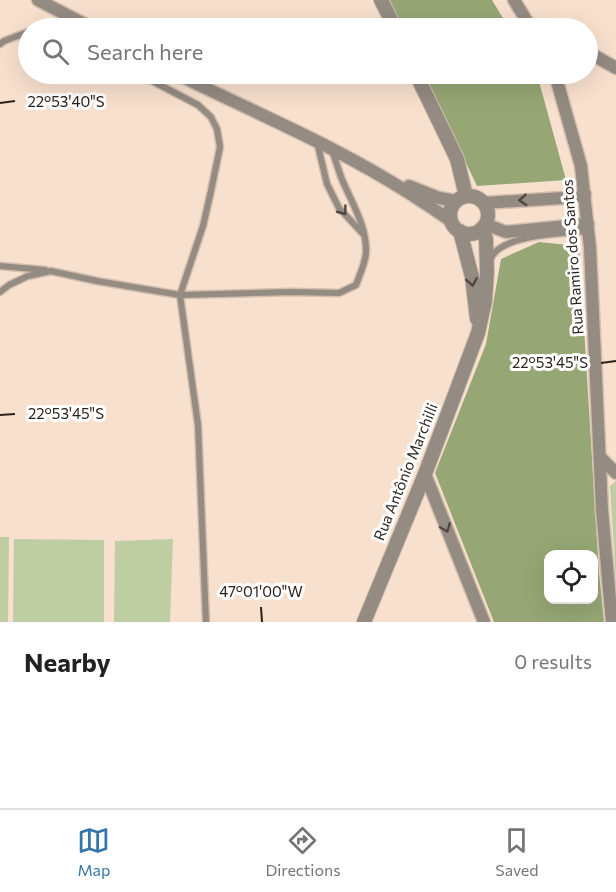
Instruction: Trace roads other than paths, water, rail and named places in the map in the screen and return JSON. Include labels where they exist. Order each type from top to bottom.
[{"type":"street","points":[[38,0],[73,18]]},
{"type":"street","points":[[381,0],[390,18]]},
{"type":"street","points":[[514,0],[525,18]]},
{"type":"street","points":[[598,58],[616,68]]},
{"type":"street","points":[[198,84],[332,148],[436,210],[468,234],[476,232],[485,224],[487,211],[484,203]]},
{"type":"street","points":[[421,84],[457,159],[461,199]]},
{"type":"street","name":"Rua Ramiro dos Santos","points":[[558,84],[581,166],[585,194],[602,510],[612,590],[612,622]]},
{"type":"street","points":[[382,176],[439,198],[461,199],[472,196],[484,203],[563,198],[585,194]]},
{"type":"street","points":[[455,226],[450,210],[461,199]]},
{"type":"street","points":[[485,224],[506,232],[588,224]]},
{"type":"street","name":"Rua Antônio Marchilli","points":[[364,622],[478,333],[487,272],[485,224]]},
{"type":"street","name":"Rua Antônio Marchilli","points":[[455,226],[472,277],[478,333]]},
{"type":"street","points":[[600,457],[616,472]]},
{"type":"street","points":[[424,474],[484,622]]},
{"type":"lane","points":[[0,44],[18,36]]},
{"type":"lane","points":[[158,84],[198,105],[211,117],[217,129],[220,147],[203,226],[180,295],[198,425],[206,622]]},
{"type":"lane","points":[[317,142],[327,184],[339,208],[364,235]]},
{"type":"lane","points":[[0,266],[51,271],[180,295],[339,293],[356,285],[366,255],[360,217],[341,177],[332,148]]},
{"type":"lane","points":[[487,272],[491,256],[514,241],[588,224]]},
{"type":"lane","points":[[0,292],[28,276],[51,271]]}]
